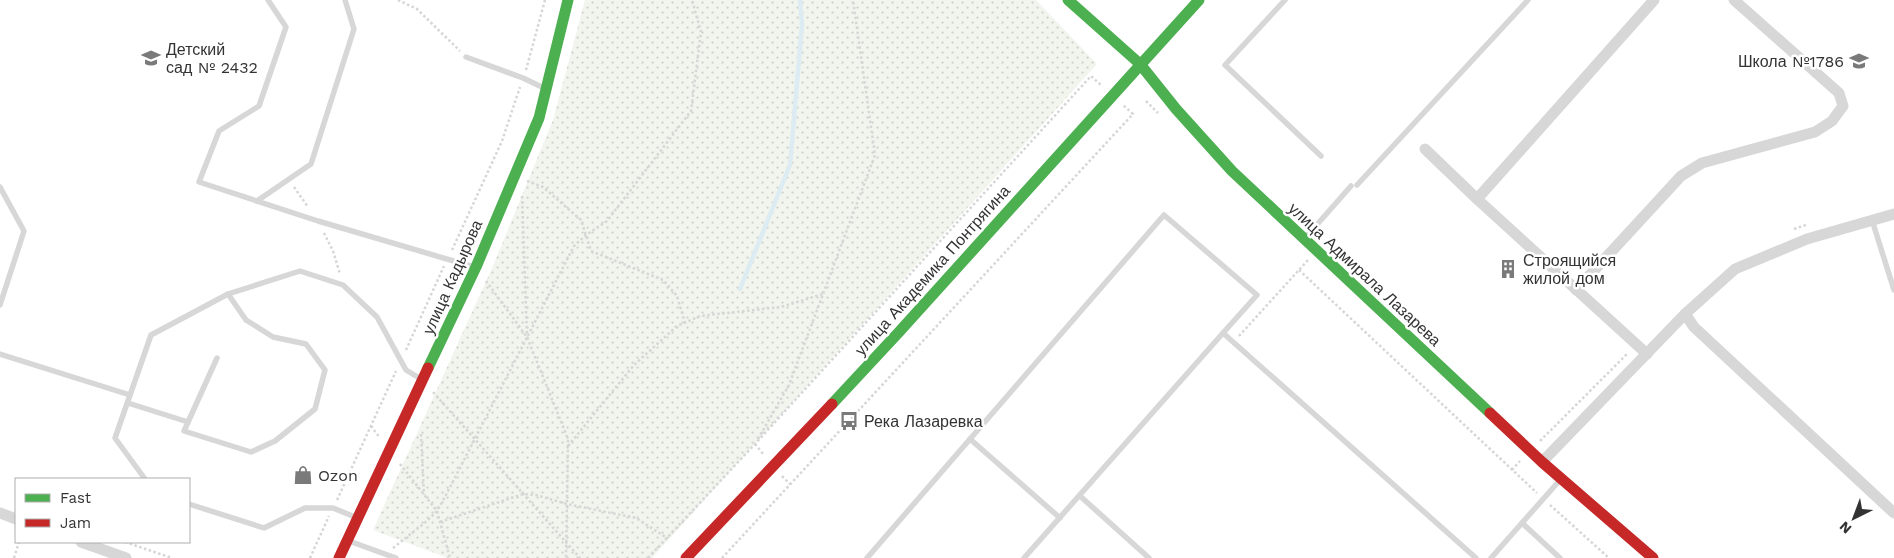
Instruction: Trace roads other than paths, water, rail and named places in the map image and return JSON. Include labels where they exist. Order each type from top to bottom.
[{"type":"street","name":"улица Кадырова","points":[[338,558],[476,267],[539,118],[568,0]]},
{"type":"street","name":"улица Адмирала Лазарева","points":[[1068,0],[1140,64],[1176,109],[1232,172],[1542,462],[1653,558]]},
{"type":"street","name":"улица Академика Понтрягина","points":[[686,558],[899,332],[1199,0]]},
{"type":"street","points":[[1477,199],[1654,0]]},
{"type":"street","points":[[1576,290],[1682,176],[1702,163],[1815,132],[1832,121],[1843,106],[1839,93],[1734,0]]},
{"type":"street","points":[[1425,149],[1647,354]]},
{"type":"street","points":[[1542,462],[1686,314],[1735,269],[1807,239],[1894,214]]},
{"type":"street","points":[[1686,314],[1694,327],[1894,513]]},
{"type":"street","points":[[0,513],[15,518]]},
{"type":"street","points":[[84,543],[126,558]]},
{"type":"lane","points":[[268,0],[286,27],[259,106],[219,131],[199,182],[476,267]]},
{"type":"lane","points":[[257,201],[311,164],[354,29],[345,0]]},
{"type":"lane","points":[[1285,0],[1225,64],[1321,156]]},
{"type":"lane","points":[[1304,239],[1528,0]]},
{"type":"lane","points":[[466,57],[523,78],[546,89]]},
{"type":"lane","points":[[0,187],[24,231],[0,305]]},
{"type":"lane","points":[[867,558],[1164,215],[1256,295],[1024,558]]},
{"type":"lane","points":[[1872,220],[1894,290]]},
{"type":"lane","points":[[143,478],[115,438],[151,335],[228,294],[300,271],[344,285],[377,316],[406,370],[423,379]]},
{"type":"lane","points":[[217,358],[184,431],[251,452],[274,441],[315,410],[325,370],[306,344],[272,337],[246,320],[228,294]]},
{"type":"lane","points":[[1223,333],[1476,558]]},
{"type":"lane","points":[[0,354],[130,395]]},
{"type":"lane","points":[[128,403],[188,422]]},
{"type":"lane","points":[[970,439],[1060,518]]},
{"type":"lane","points":[[1491,558],[1561,479]]},
{"type":"lane","points":[[1080,496],[1149,558]]},
{"type":"lane","points":[[190,504],[264,528],[305,508],[333,508],[357,518]]},
{"type":"lane","points":[[1522,523],[1560,558]]},
{"type":"lane","points":[[347,540],[396,558]]},
{"type":"waterway","points":[[740,289],[790,165],[802,25],[800,0]]},
{"type":"place","name":"Детский сад № 2432","points":[[151,58]]},
{"type":"place","name":"Школа №1786","points":[[1859,61]]},
{"type":"place","name":"Строящийся жилой дом","points":[[1508,269]]},
{"type":"place","name":"Река Лазаревка","points":[[849,421]]},
{"type":"place","name":"Ozon","points":[[303,475]]}]
